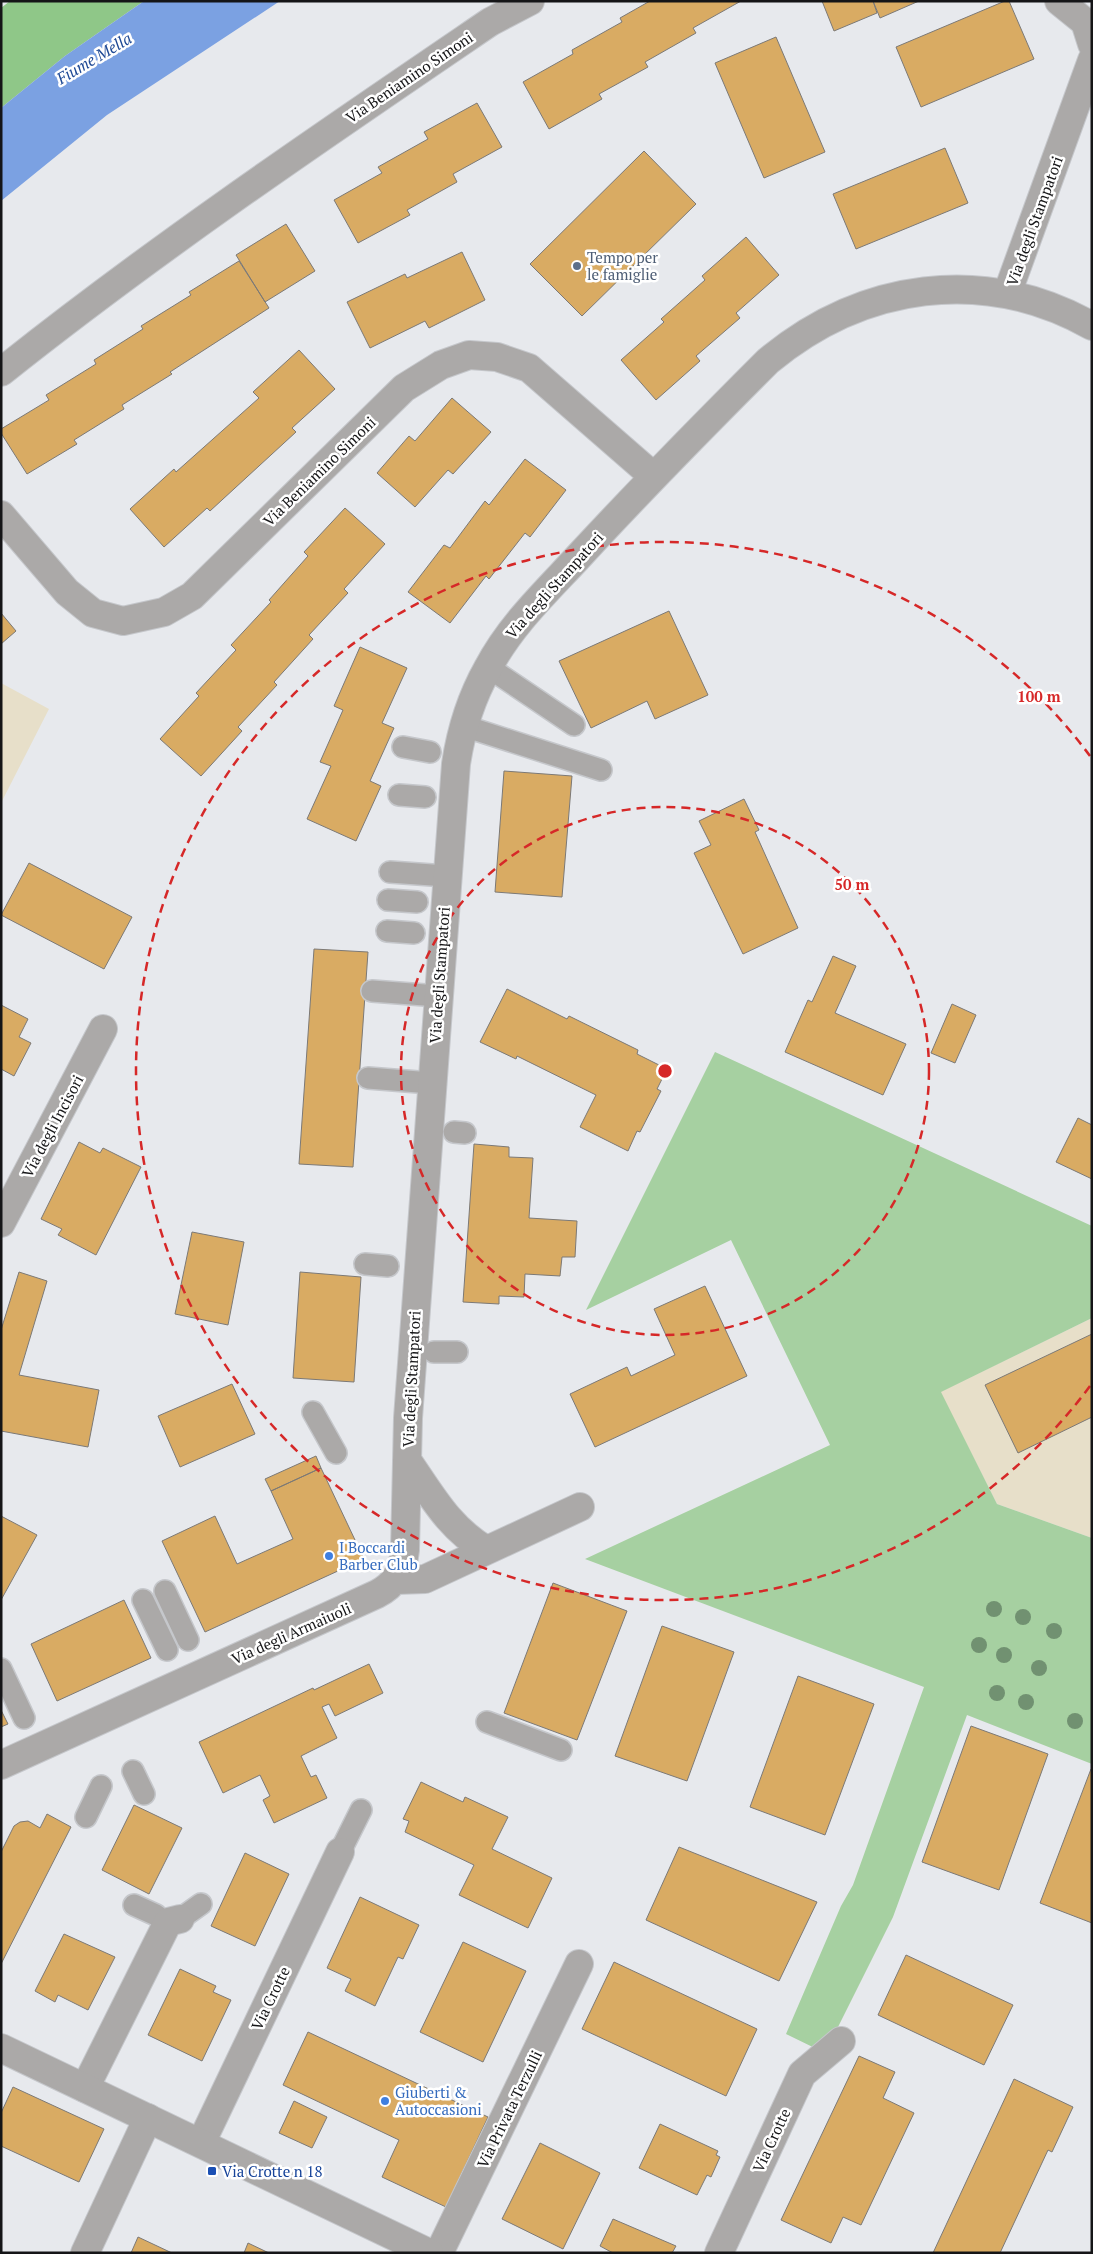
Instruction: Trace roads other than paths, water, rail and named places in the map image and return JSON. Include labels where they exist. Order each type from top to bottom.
[{"type":"street","name":"Via Beniamino Simoni","points":[[1,372],[81,308],[226,202],[490,22],[530,1]]},
{"type":"street","points":[[1059,1],[1085,22],[1092,44]]},
{"type":"street","name":"Via degli Stampatori","points":[[396,1580],[404,1561],[408,1418],[446,876],[456,764],[464,726],[472,702],[488,667],[520,620],[653,476],[768,361],[788,345],[831,318],[871,302],[904,294],[956,290],[1007,294],[1092,60]]},
{"type":"street","points":[[1007,294],[1046,305],[1092,326]]},
{"type":"street","name":"Via Beniamino Simoni","points":[[1,515],[67,592],[93,613],[123,621],[164,612],[192,596],[404,388],[441,365],[469,355],[497,357],[529,368],[653,476]]},
{"type":"street","name":"Via degli Incisori","points":[[1,1223],[103,1029]]},
{"type":"street","name":"Via degli Stampatori","points":[[407,1460],[458,1531],[486,1550]]},
{"type":"street","points":[[396,1580],[425,1579],[580,1507]]},
{"type":"street","name":"Via degli Armaiuoli","points":[[1,1765],[377,1594],[396,1580]]},
{"type":"street","name":"Via Crotte","points":[[200,2143],[340,1852]]},
{"type":"street","points":[[85,2088],[168,1913]]},
{"type":"street","name":"Via Privata Terzulli","points":[[439,2253],[579,1964]]},
{"type":"street","name":"Via Crotte","points":[[719,2253],[802,2074],[841,2041]]},
{"type":"street","points":[[1,2048],[429,2253]]},
{"type":"street","points":[[85,2253],[148,2118]]},
{"type":"lane","points":[[488,667],[574,725]]},
{"type":"lane","points":[[464,726],[601,770]]},
{"type":"lane","points":[[403,747],[430,752]]},
{"type":"lane","points":[[399,795],[425,797]]},
{"type":"lane","points":[[390,872],[446,876]]},
{"type":"lane","points":[[388,900],[417,902]]},
{"type":"lane","points":[[387,931],[414,933]]},
{"type":"lane","points":[[372,991],[438,996]]},
{"type":"lane","points":[[368,1078],[432,1082]]},
{"type":"lane","points":[[365,1264],[388,1266]]},
{"type":"lane","points":[[434,1352],[457,1352]]},
{"type":"lane","points":[[313,1412],[336,1452]]},
{"type":"lane","points":[[164,1591],[188,1640]]},
{"type":"lane","points":[[143,1600],[167,1650]]},
{"type":"lane","points":[[1,1669],[24,1718]]},
{"type":"lane","points":[[487,1722],[561,1750]]},
{"type":"lane","points":[[133,1771],[144,1794]]},
{"type":"lane","points":[[86,1817],[101,1786]]},
{"type":"lane","points":[[340,1852],[361,1810]]},
{"type":"water","name":"Fiume Mella","points":[[144,1],[280,1],[107,115],[1,201],[1,108],[65,56]]},
{"type":"place","name":"Tempo per le famiglie","points":[[577,266]]},
{"type":"place","name":"I Boccardi Barber Club","points":[[329,1556]]},
{"type":"place","name":"Giuberti & Autoccasioni","points":[[385,2101]]},
{"type":"place","name":"Via Crotte n 18","points":[[212,2171]]}]
